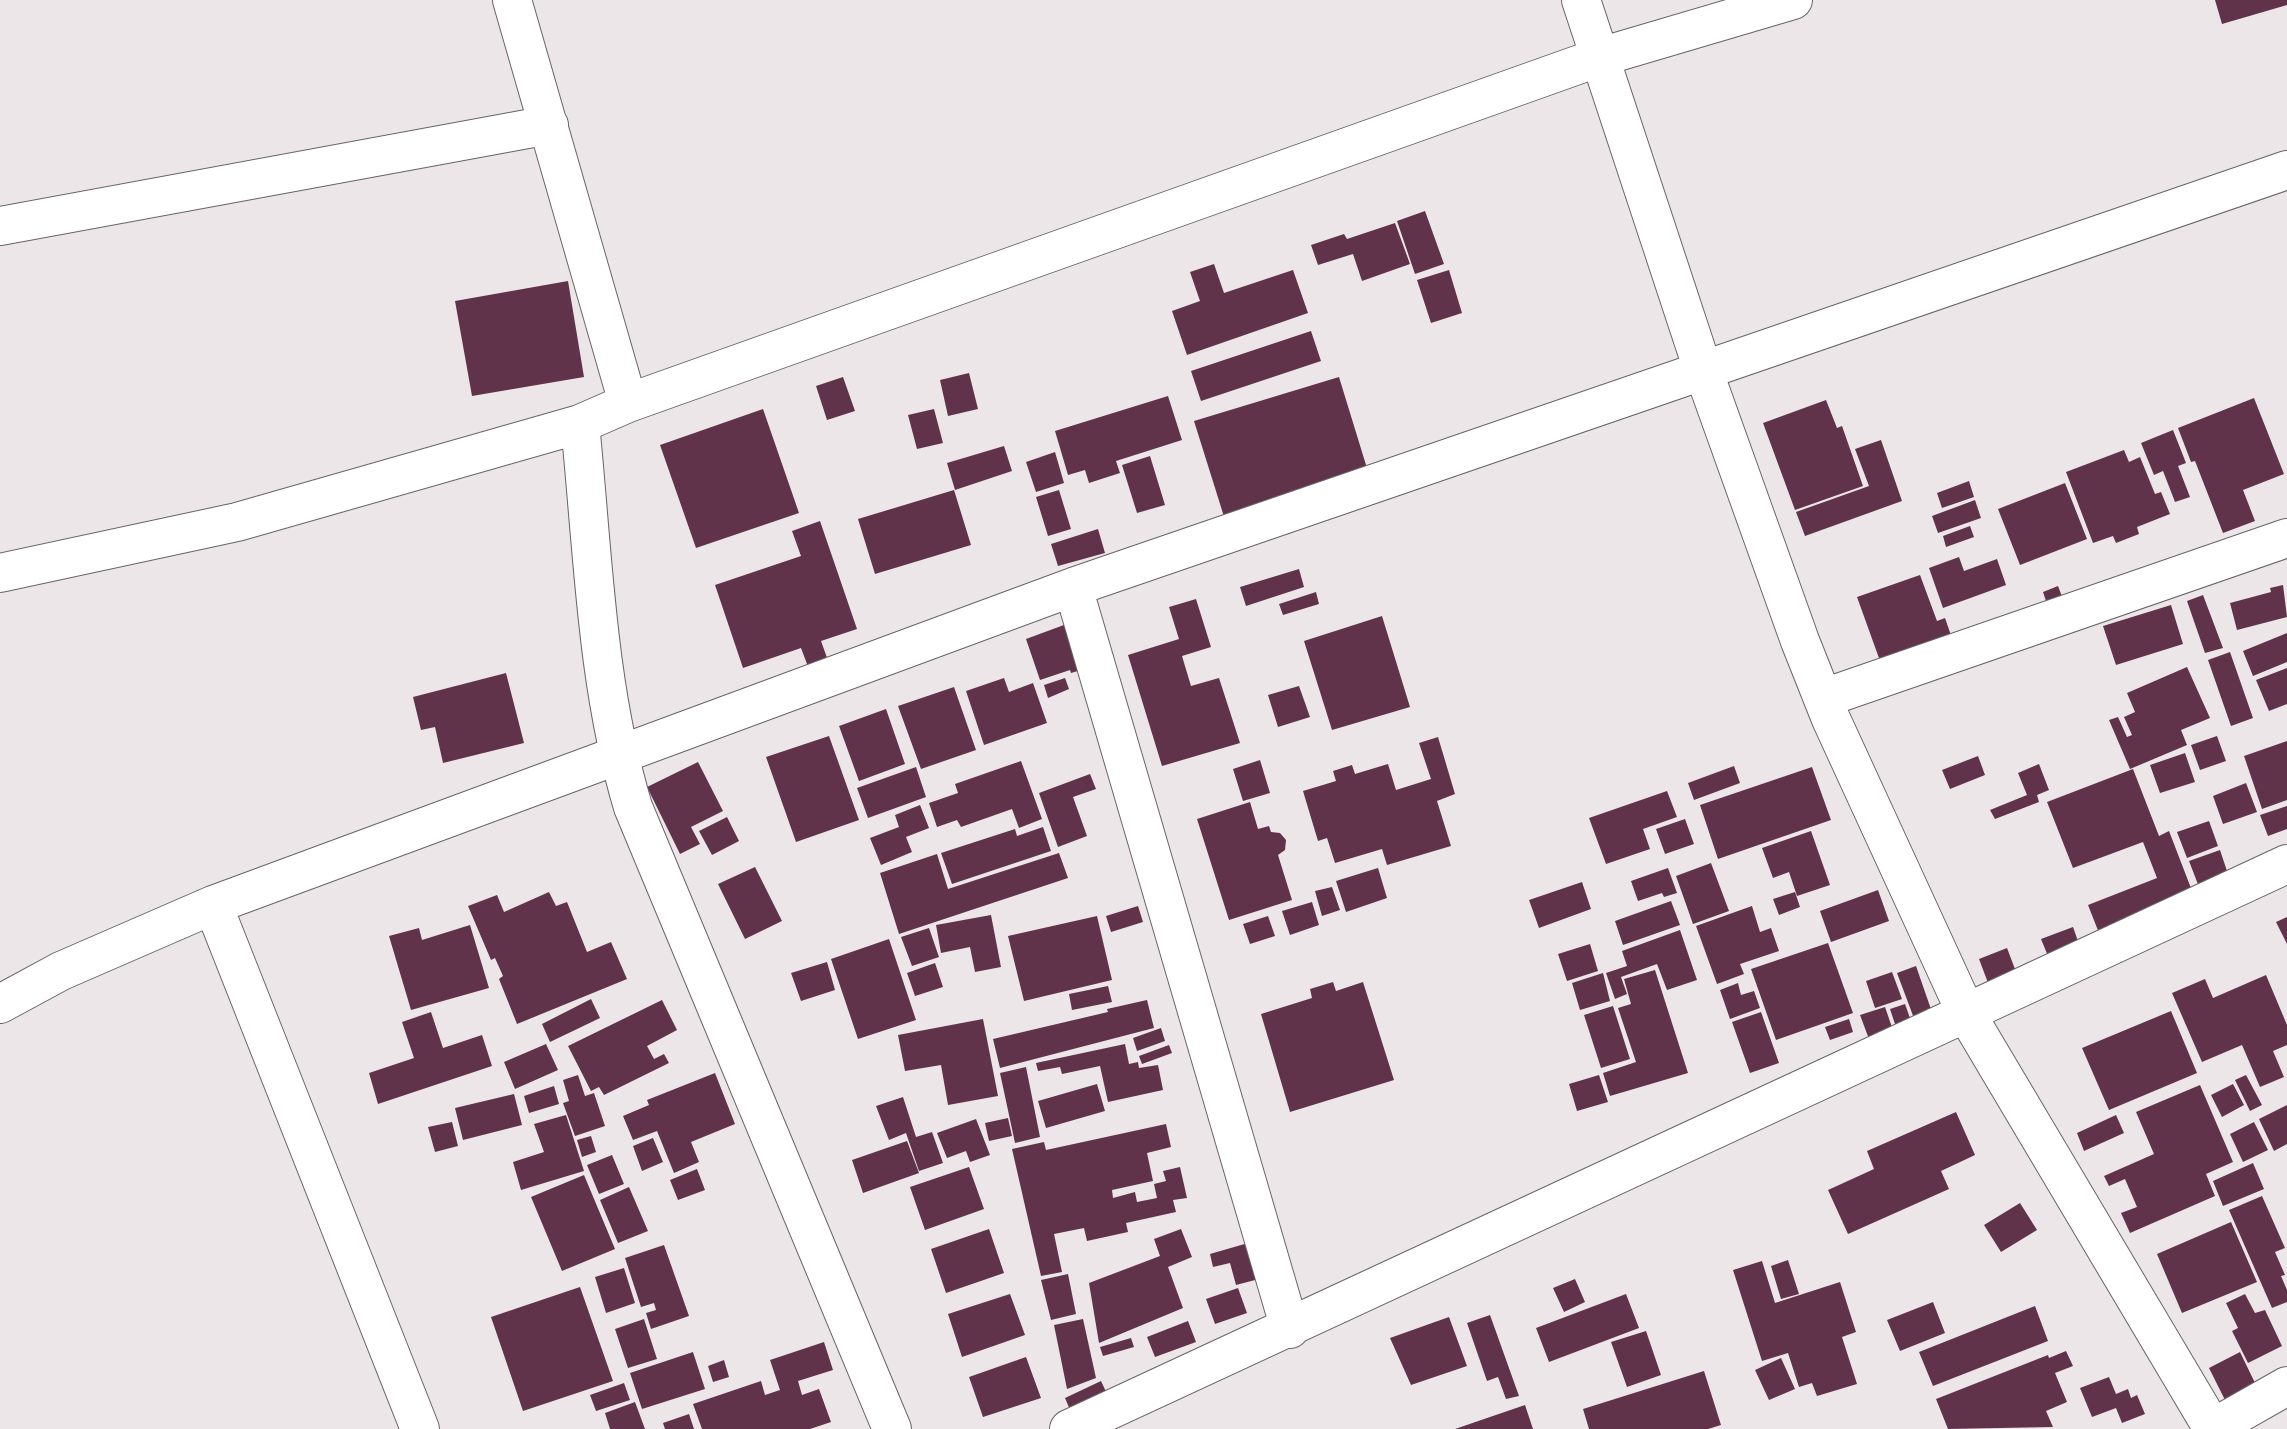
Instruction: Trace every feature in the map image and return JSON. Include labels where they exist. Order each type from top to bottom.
[{"type":"street","points":[[512,0],[628,403]]},
{"type":"street","points":[[1581,0],[1703,370],[1800,642],[1831,719],[1967,1015],[2213,1429],[2287,1386]]},
{"type":"street","points":[[0,573],[237,522],[580,424],[628,403],[1600,57],[1793,0]]},
{"type":"street","points":[[0,226],[548,125]]},
{"type":"street","points":[[0,1003],[61,971],[213,905],[1073,587],[2287,170]]},
{"type":"street","points":[[580,424],[609,708],[617,755],[647,843],[892,1429]]},
{"type":"street","points":[[1824,698],[2287,538]]},
{"type":"street","points":[[1073,587],[1290,1329]]},
{"type":"street","points":[[1069,1429],[1967,1015],[2287,864]]},
{"type":"street","points":[[213,905],[420,1429]]},
{"type":"building","points":[[2215,0],[2287,0],[2287,5],[2222,24]]},
{"type":"building","points":[[1425,211],[1444,264],[1415,274],[1397,221]]},
{"type":"building","points":[[1395,223],[1410,264],[1362,281],[1353,254],[1318,265],[1311,245],[1344,234],[1347,239]]},
{"type":"building","points":[[1214,264],[1224,293],[1293,270],[1308,313],[1187,355],[1172,311],[1200,301],[1190,272]]},
{"type":"building","points":[[1449,270],[1462,313],[1431,323],[1417,280]]},
{"type":"building","points":[[568,281],[584,377],[472,396],[455,301]]},
{"type":"building","points":[[1311,331],[1321,361],[1201,401],[1191,371]]},
{"type":"building","points":[[969,373],[978,409],[948,416],[940,380]]},
{"type":"building","points":[[843,377],[855,411],[827,420],[816,386]]},
{"type":"building","points":[[1339,377],[1370,478],[1226,523],[1194,421]]},
{"type":"building","points":[[1168,396],[1182,440],[1116,461],[1120,473],[1089,483],[1085,470],[1068,475],[1055,431]]},
{"type":"building","points":[[2254,398],[2284,474],[2243,490],[2255,521],[2223,533],[2195,461],[2191,462],[2178,428]]},
{"type":"building","points":[[1826,400],[1837,428],[1842,426],[1863,486],[1795,510],[1763,423]]},
{"type":"building","points":[[763,409],[799,513],[696,548],[660,445]]},
{"type":"building","points":[[934,409],[943,443],[917,449],[908,415]]},
{"type":"building","points":[[2173,430],[2186,463],[2178,466],[2190,497],[2175,502],[2163,471],[2154,475],[2141,443]]},
{"type":"building","points":[[1881,440],[1902,501],[1805,536],[1796,512],[1869,486],[1855,449]]},
{"type":"building","points":[[1004,446],[1012,471],[955,490],[947,463]]},
{"type":"building","points":[[2124,450],[2129,462],[2140,457],[2155,494],[2161,492],[2170,514],[2137,527],[2139,534],[2116,543],[2113,536],[2093,543],[2066,472]]},
{"type":"building","points":[[1055,452],[1064,483],[1036,492],[1026,462]]},
{"type":"building","points":[[1150,456],[1165,505],[1137,513],[1122,465]]},
{"type":"building","points":[[1969,481],[1974,497],[1942,508],[1937,493]]},
{"type":"building","points":[[2065,483],[2087,539],[2020,565],[1998,509]]},
{"type":"building","points":[[954,490],[971,545],[875,574],[858,519]]},
{"type":"building","points":[[1059,490],[1071,529],[1048,536],[1036,497]]},
{"type":"building","points":[[1975,500],[1981,518],[1938,533],[1932,516]]},
{"type":"building","points":[[820,521],[857,629],[821,641],[830,666],[810,672],[801,648],[743,668],[715,585],[801,556],[792,531]]},
{"type":"building","points":[[1970,526],[1974,537],[1946,547],[1943,536]]},
{"type":"building","points":[[1098,529],[1105,553],[1058,566],[1051,544]]},
{"type":"building","points":[[1959,557],[1964,571],[1997,559],[2006,585],[1943,608],[1929,568]]},
{"type":"building","points":[[1299,569],[1304,587],[1246,606],[1240,587]]},
{"type":"building","points":[[1920,575],[1937,621],[1945,618],[1955,647],[1884,672],[1857,597]]},
{"type":"building","points":[[2283,585],[2287,617],[2237,630],[2230,603],[2271,592],[2270,588]]},
{"type":"building","points":[[2058,586],[2066,607],[2050,613],[2043,592]]},
{"type":"building","points":[[1316,592],[1319,604],[1283,615],[1279,604]]},
{"type":"building","points":[[2203,595],[2223,648],[2205,653],[2187,601]]},
{"type":"building","points":[[1196,599],[1211,647],[1182,656],[1191,686],[1219,678],[1240,743],[1162,766],[1128,655],[1179,639],[1169,607]]},
{"type":"building","points":[[2171,605],[2183,644],[2116,665],[2103,626]]},
{"type":"building","points":[[1382,616],[1410,707],[1332,730],[1304,641]]},
{"type":"building","points":[[1072,622],[1088,668],[1071,673],[1070,670],[1040,680],[1026,639]]},
{"type":"building","points":[[2287,633],[2287,662],[2253,676],[2243,651]]},
{"type":"building","points":[[2230,652],[2253,718],[2231,726],[2208,660]]},
{"type":"building","points":[[2187,667],[2210,718],[2181,730],[2187,745],[2130,769],[2109,720],[2118,717],[2127,737],[2132,735],[2124,717],[2135,712],[2127,693]]},
{"type":"building","points":[[2287,668],[2287,704],[2269,711],[2256,680]]},
{"type":"building","points":[[506,673],[524,743],[443,763],[435,727],[421,730],[413,697]]},
{"type":"building","points":[[1004,678],[1009,692],[1033,683],[1047,723],[984,745],[966,691]]},
{"type":"building","points":[[1065,678],[1069,689],[1048,698],[1044,685]]},
{"type":"building","points":[[1299,686],[1310,717],[1278,727],[1268,695]]},
{"type":"building","points":[[954,687],[976,750],[921,769],[898,706]]},
{"type":"building","points":[[886,709],[905,764],[859,781],[839,726]]},
{"type":"building","points":[[829,736],[859,820],[796,842],[766,757]]},
{"type":"building","points":[[2217,736],[2226,761],[2200,770],[2191,745]]},
{"type":"building","points":[[1438,737],[1455,794],[1437,801],[1451,846],[1387,865],[1382,849],[1335,863],[1327,838],[1318,841],[1303,791],[1336,781],[1333,771],[1352,765],[1355,774],[1388,764],[1396,790],[1431,779],[1419,743]]},
{"type":"building","points":[[2287,741],[2287,800],[2262,809],[2244,756]]},
{"type":"building","points":[[2185,753],[2195,782],[2160,793],[2150,765]]},
{"type":"building","points":[[1978,756],[1985,775],[1950,789],[1942,770]]},
{"type":"building","points":[[1260,760],[1270,793],[1243,801],[1233,769]]},
{"type":"building","points":[[1021,761],[1042,819],[1019,828],[1012,809],[961,827],[957,820],[937,827],[929,803],[958,793],[955,784]]},
{"type":"building","points":[[698,762],[723,811],[691,827],[700,844],[680,854],[647,787]]},
{"type":"building","points":[[2039,764],[2049,790],[2037,795],[2039,802],[1995,819],[1990,810],[2027,795],[2018,773]]},
{"type":"building","points":[[1734,766],[1740,783],[1694,800],[1688,783]]},
{"type":"building","points":[[916,767],[926,797],[868,818],[857,788]]},
{"type":"building","points":[[1812,767],[1831,820],[1718,859],[1700,805]]},
{"type":"building","points":[[2133,769],[2159,836],[2169,831],[2194,896],[2099,933],[2088,905],[2157,878],[2143,842],[2073,868],[2047,802]]},
{"type":"building","points":[[1090,774],[1096,789],[1073,797],[1087,836],[1058,847],[1039,793]]},
{"type":"building","points":[[2246,783],[2257,812],[2223,824],[2213,796]]},
{"type":"building","points":[[1667,791],[1677,817],[1643,829],[1650,849],[1606,864],[1589,818]]},
{"type":"building","points":[[1250,802],[1258,829],[1269,826],[1271,832],[1280,833],[1286,840],[1285,850],[1278,855],[1292,900],[1229,920],[1197,819]]},
{"type":"building","points":[[920,805],[929,828],[906,837],[912,852],[881,865],[870,838],[899,827],[895,815]]},
{"type":"building","points":[[2287,806],[2287,829],[2268,836],[2260,815]]},
{"type":"building","points":[[727,817],[739,841],[712,855],[699,831]]},
{"type":"building","points":[[1685,819],[1694,844],[1665,854],[1656,829]]},
{"type":"building","points":[[2209,821],[2218,846],[2187,858],[2177,832]]},
{"type":"building","points":[[1043,827],[1051,851],[952,884],[941,853],[1015,829],[1017,836]]},
{"type":"building","points":[[1811,831],[1830,885],[1797,896],[1789,872],[1773,878],[1762,848]]},
{"type":"building","points":[[2220,850],[2229,877],[2199,887],[2189,861]]},
{"type":"building","points":[[1059,853],[1068,878],[899,934],[880,873],[937,854],[948,889]]},
{"type":"building","points":[[1711,863],[1729,911],[1693,924],[1676,876]]},
{"type":"building","points":[[755,867],[782,921],[745,939],[718,884]]},
{"type":"building","points":[[1378,868],[1387,898],[1346,912],[1336,881]]},
{"type":"building","points":[[1668,868],[1677,893],[1664,897],[1662,893],[1638,901],[1631,881]]},
{"type":"building","points":[[1582,882],[1591,909],[1539,928],[1529,900]]},
{"type":"building","points":[[1332,887],[1340,910],[1322,916],[1315,891]]},
{"type":"building","points":[[1878,890],[1889,921],[1831,942],[1820,911]]},
{"type":"building","points":[[549,892],[556,906],[567,902],[587,952],[611,942],[627,979],[517,1024],[499,979],[503,976],[495,958],[491,960],[468,906],[497,895],[504,912]]},
{"type":"building","points":[[1795,892],[1800,907],[1779,915],[1773,899]]},
{"type":"building","points":[[1671,901],[1680,925],[1623,945],[1615,921]]},
{"type":"building","points":[[1312,902],[1319,925],[1290,935],[1282,911]]},
{"type":"building","points":[[1138,906],[1143,922],[1111,932],[1106,916]]},
{"type":"building","points":[[1752,906],[1760,932],[1771,928],[1779,951],[1740,964],[1744,974],[1717,984],[1696,926]]},
{"type":"building","points":[[991,915],[1001,967],[975,972],[970,947],[941,953],[936,925]]},
{"type":"building","points":[[1097,916],[1112,980],[1024,1001],[1008,936]]},
{"type":"building","points":[[1268,916],[1275,936],[1250,944],[1243,924]]},
{"type":"building","points":[[2287,917],[2287,944],[2276,922]]},
{"type":"building","points":[[470,925],[489,988],[411,1010],[389,936],[419,928],[422,940]]},
{"type":"building","points":[[2073,927],[2079,944],[2048,956],[2041,939]]},
{"type":"building","points":[[929,928],[939,957],[912,966],[901,937]]},
{"type":"building","points":[[1680,930],[1697,980],[1667,990],[1657,964],[1621,977],[1627,994],[1615,999],[1606,973],[1627,966],[1622,951]]},
{"type":"building","points":[[889,939],[916,1020],[858,1039],[831,959]]},
{"type":"building","points":[[1828,943],[1853,1013],[1776,1040],[1751,969]]},
{"type":"building","points":[[1590,944],[1598,971],[1567,981],[1558,954]]},
{"type":"building","points":[[2007,948],[2018,977],[1990,988],[1979,959]]},
{"type":"building","points":[[827,962],[835,990],[801,1001],[791,973]]},
{"type":"building","points":[[935,963],[943,987],[915,996],[907,973]]},
{"type":"building","points":[[1916,966],[1933,1015],[1915,1021],[1897,973]]},
{"type":"building","points":[[1655,970],[1688,1073],[1610,1096],[1603,1073],[1636,1062],[1618,1008],[1631,1004],[1624,979]]},
{"type":"building","points":[[1892,972],[1902,999],[1875,1008],[1866,981]]},
{"type":"building","points":[[1603,973],[1610,1001],[1580,1010],[1572,983]]},
{"type":"building","points":[[2266,975],[2287,1025],[2287,1045],[2273,1051],[2284,1077],[2260,1087],[2242,1045],[2202,1062],[2172,993],[2205,979],[2213,998]]},
{"type":"building","points":[[1333,982],[1336,991],[1363,982],[1394,1080],[1290,1112],[1261,1014],[1312,998],[1310,989]]},
{"type":"building","points":[[1738,983],[1741,995],[1754,991],[1760,1008],[1730,1019],[1720,990]]},
{"type":"building","points":[[1108,986],[1112,1002],[1072,1010],[1069,994]]},
{"type":"building","points":[[591,999],[600,1018],[550,1042],[542,1024]]},
{"type":"building","points":[[662,1000],[677,1030],[647,1046],[654,1059],[664,1054],[669,1063],[604,1095],[599,1087],[591,1091],[568,1046]]},
{"type":"building","points":[[1147,1000],[1154,1028],[1000,1068],[993,1039]]},
{"type":"building","points":[[1905,1004],[1911,1021],[1896,1027],[1890,1009]]},
{"type":"building","points":[[1613,1006],[1630,1059],[1601,1068],[1584,1015]]},
{"type":"building","points":[[1885,1007],[1896,1039],[1872,1047],[1860,1015]]},
{"type":"building","points":[[2171,1011],[2197,1073],[2109,1110],[2082,1048]]},
{"type":"building","points":[[431,1012],[443,1048],[482,1035],[492,1066],[378,1104],[369,1073],[414,1058],[402,1022]]},
{"type":"building","points":[[1761,1012],[1779,1063],[1750,1073],[1732,1022]]},
{"type":"building","points":[[983,1019],[998,1096],[948,1105],[941,1065],[905,1071],[898,1035]]},
{"type":"building","points":[[1849,1019],[1853,1032],[1830,1040],[1825,1027]]},
{"type":"building","points":[[1161,1028],[1165,1041],[1137,1051],[1133,1038]]},
{"type":"building","points":[[546,1044],[558,1070],[515,1089],[504,1062]]},
{"type":"building","points":[[1125,1044],[1129,1064],[1138,1062],[1139,1068],[1158,1065],[1163,1090],[1108,1102],[1100,1066],[1062,1074],[1060,1067],[1038,1071],[1036,1063]]},
{"type":"building","points":[[1169,1045],[1172,1053],[1142,1064],[1139,1056]]},
{"type":"building","points":[[1026,1067],[1040,1137],[1015,1143],[1000,1073]]},
{"type":"building","points":[[715,1073],[735,1124],[691,1142],[699,1162],[674,1173],[657,1131],[633,1140],[623,1116],[649,1105],[647,1100]]},
{"type":"building","points":[[578,1075],[585,1096],[594,1093],[605,1126],[575,1136],[563,1103],[569,1101],[563,1080]]},
{"type":"building","points":[[1599,1075],[1608,1102],[1577,1111],[1569,1084]]},
{"type":"building","points":[[2246,1075],[2262,1105],[2250,1111],[2235,1080]]},
{"type":"building","points":[[1097,1084],[1105,1111],[1046,1128],[1038,1101]]},
{"type":"building","points":[[2233,1084],[2244,1105],[2222,1117],[2211,1095]]},
{"type":"building","points":[[2200,1085],[2233,1162],[2206,1174],[2215,1196],[2130,1233],[2121,1213],[2137,1207],[2125,1179],[2109,1186],[2104,1176],[2154,1154],[2136,1112]]},
{"type":"building","points":[[554,1086],[559,1104],[529,1113],[524,1096]]},
{"type":"building","points":[[514,1094],[522,1125],[463,1140],[455,1108]]},
{"type":"building","points":[[903,1097],[916,1137],[932,1132],[943,1163],[919,1171],[906,1133],[889,1140],[876,1106]]},
{"type":"building","points":[[2287,1105],[2287,1144],[2274,1151],[2259,1119]]},
{"type":"building","points":[[1956,1112],[1975,1155],[1941,1171],[1949,1189],[1848,1234],[1828,1190],[1874,1169],[1867,1151]]},
{"type":"building","points":[[566,1115],[584,1171],[521,1190],[513,1162],[544,1152],[534,1124]]},
{"type":"building","points":[[2116,1115],[2124,1133],[2084,1151],[2077,1133]]},
{"type":"building","points":[[1008,1118],[1012,1136],[989,1141],[985,1123]]},
{"type":"building","points":[[976,1119],[990,1155],[970,1162],[966,1151],[947,1158],[937,1133]]},
{"type":"building","points":[[452,1122],[458,1146],[435,1152],[428,1127]]},
{"type":"building","points":[[2254,1122],[2268,1150],[2243,1162],[2230,1134]]},
{"type":"building","points":[[1166,1124],[1171,1147],[1147,1153],[1153,1181],[1112,1190],[1113,1198],[1135,1192],[1137,1202],[1157,1198],[1154,1184],[1166,1181],[1163,1171],[1180,1167],[1187,1198],[1173,1200],[1176,1212],[1126,1223],[1128,1232],[1087,1241],[1084,1228],[1054,1234],[1062,1272],[1041,1276],[1012,1149],[1044,1142],[1046,1150]]},
{"type":"building","points":[[591,1136],[596,1152],[582,1157],[577,1140]]},
{"type":"building","points":[[653,1138],[663,1162],[642,1171],[633,1146]]},
{"type":"building","points":[[907,1141],[919,1173],[863,1193],[852,1160]]},
{"type":"building","points":[[612,1155],[624,1184],[599,1194],[587,1165]]},
{"type":"building","points":[[2253,1163],[2264,1189],[2223,1206],[2213,1181]]},
{"type":"building","points":[[969,1167],[984,1209],[925,1230],[910,1187]]},
{"type":"building","points":[[697,1169],[705,1190],[678,1200],[670,1180]]},
{"type":"building","points":[[584,1175],[615,1249],[562,1271],[531,1197]]},
{"type":"building","points":[[629,1187],[648,1231],[618,1243],[600,1200]]},
{"type":"building","points":[[2262,1196],[2285,1248],[2275,1252],[2285,1275],[2281,1276],[2287,1290],[2287,1302],[2272,1308],[2229,1210]]},
{"type":"building","points":[[2020,1203],[2037,1230],[2001,1252],[1984,1225]]},
{"type":"building","points":[[2231,1222],[2257,1282],[2182,1313],[2157,1254]]},
{"type":"building","points":[[989,1229],[1004,1273],[946,1293],[931,1249]]},
{"type":"building","points":[[1181,1229],[1192,1257],[1168,1267],[1183,1308],[1099,1343],[1089,1283],[1160,1256],[1154,1239]]},
{"type":"building","points":[[1248,1243],[1259,1279],[1236,1285],[1230,1263],[1213,1267],[1210,1254]]},
{"type":"building","points":[[664,1245],[689,1316],[651,1329],[646,1313],[656,1310],[654,1303],[641,1307],[625,1258]]},
{"type":"building","points":[[1788,1260],[1799,1294],[1781,1299],[1771,1266]]},
{"type":"building","points":[[1762,1261],[1775,1303],[1840,1282],[1856,1332],[1842,1337],[1857,1384],[1817,1396],[1812,1383],[1799,1387],[1788,1353],[1762,1361],[1733,1270]]},
{"type":"building","points":[[624,1268],[635,1303],[606,1313],[595,1277]]},
{"type":"building","points":[[1068,1274],[1076,1314],[1051,1320],[1041,1280]]},
{"type":"building","points":[[1575,1279],[1585,1302],[1564,1312],[1553,1288]]},
{"type":"building","points":[[580,1287],[613,1381],[523,1411],[491,1317]]},
{"type":"building","points":[[1238,1288],[1247,1313],[1215,1324],[1206,1299]]},
{"type":"building","points":[[1010,1294],[1025,1335],[962,1357],[948,1314]]},
{"type":"building","points":[[1626,1294],[1639,1328],[1549,1362],[1536,1328]]},
{"type":"building","points":[[2245,1294],[2255,1313],[2265,1310],[2282,1346],[2248,1363],[2232,1331],[2238,1328],[2226,1303]]},
{"type":"building","points":[[1933,1302],[1945,1333],[1900,1351],[1887,1320]]},
{"type":"building","points":[[2035,1306],[2048,1341],[1933,1386],[1919,1352]]},
{"type":"building","points":[[1490,1315],[1519,1396],[1506,1399],[1498,1377],[1487,1381],[1467,1323]]},
{"type":"building","points":[[1449,1317],[1467,1366],[1411,1385],[1390,1338]]},
{"type":"building","points":[[644,1319],[657,1359],[628,1368],[615,1329]]},
{"type":"building","points":[[1083,1319],[1096,1378],[1067,1389],[1054,1325]]},
{"type":"building","points":[[1188,1321],[1196,1342],[1155,1357],[1147,1337]]},
{"type":"building","points":[[1646,1331],[1661,1375],[1627,1387],[1611,1342]]},
{"type":"building","points":[[1131,1338],[1134,1347],[1103,1356],[1100,1347]]},
{"type":"building","points":[[824,1342],[833,1370],[798,1381],[802,1395],[819,1389],[831,1422],[810,1429],[702,1429],[693,1404],[761,1381],[765,1395],[780,1390],[770,1360]]},
{"type":"building","points":[[2066,1351],[2073,1366],[2055,1373],[2067,1402],[2046,1411],[2053,1427],[1948,1429],[1936,1399],[2048,1355],[2049,1358]]},
{"type":"building","points":[[693,1352],[705,1389],[642,1409],[630,1373]]},
{"type":"building","points":[[2240,1352],[2256,1385],[2225,1400],[2209,1368]]},
{"type":"building","points":[[1026,1357],[1041,1398],[983,1417],[969,1377]]},
{"type":"building","points":[[1781,1358],[1795,1389],[1769,1400],[1755,1370]]},
{"type":"building","points":[[724,1360],[729,1377],[713,1382],[708,1366]]},
{"type":"building","points":[[1704,1371],[1721,1425],[1708,1429],[1589,1429],[1583,1409]]},
{"type":"building","points":[[2109,1377],[2116,1394],[2128,1389],[2131,1398],[2137,1395],[2145,1414],[2122,1423],[2116,1408],[2092,1417],[2080,1388]]},
{"type":"building","points":[[1101,1381],[1110,1400],[1073,1417],[1065,1398]]},
{"type":"building","points":[[624,1383],[630,1400],[596,1411],[590,1395]]},
{"type":"building","points":[[635,1402],[645,1429],[610,1429],[605,1413]]},
{"type":"building","points":[[1525,1405],[1533,1429],[1455,1429]]},
{"type":"building","points":[[689,1414],[694,1429],[665,1429],[663,1423]]}]
